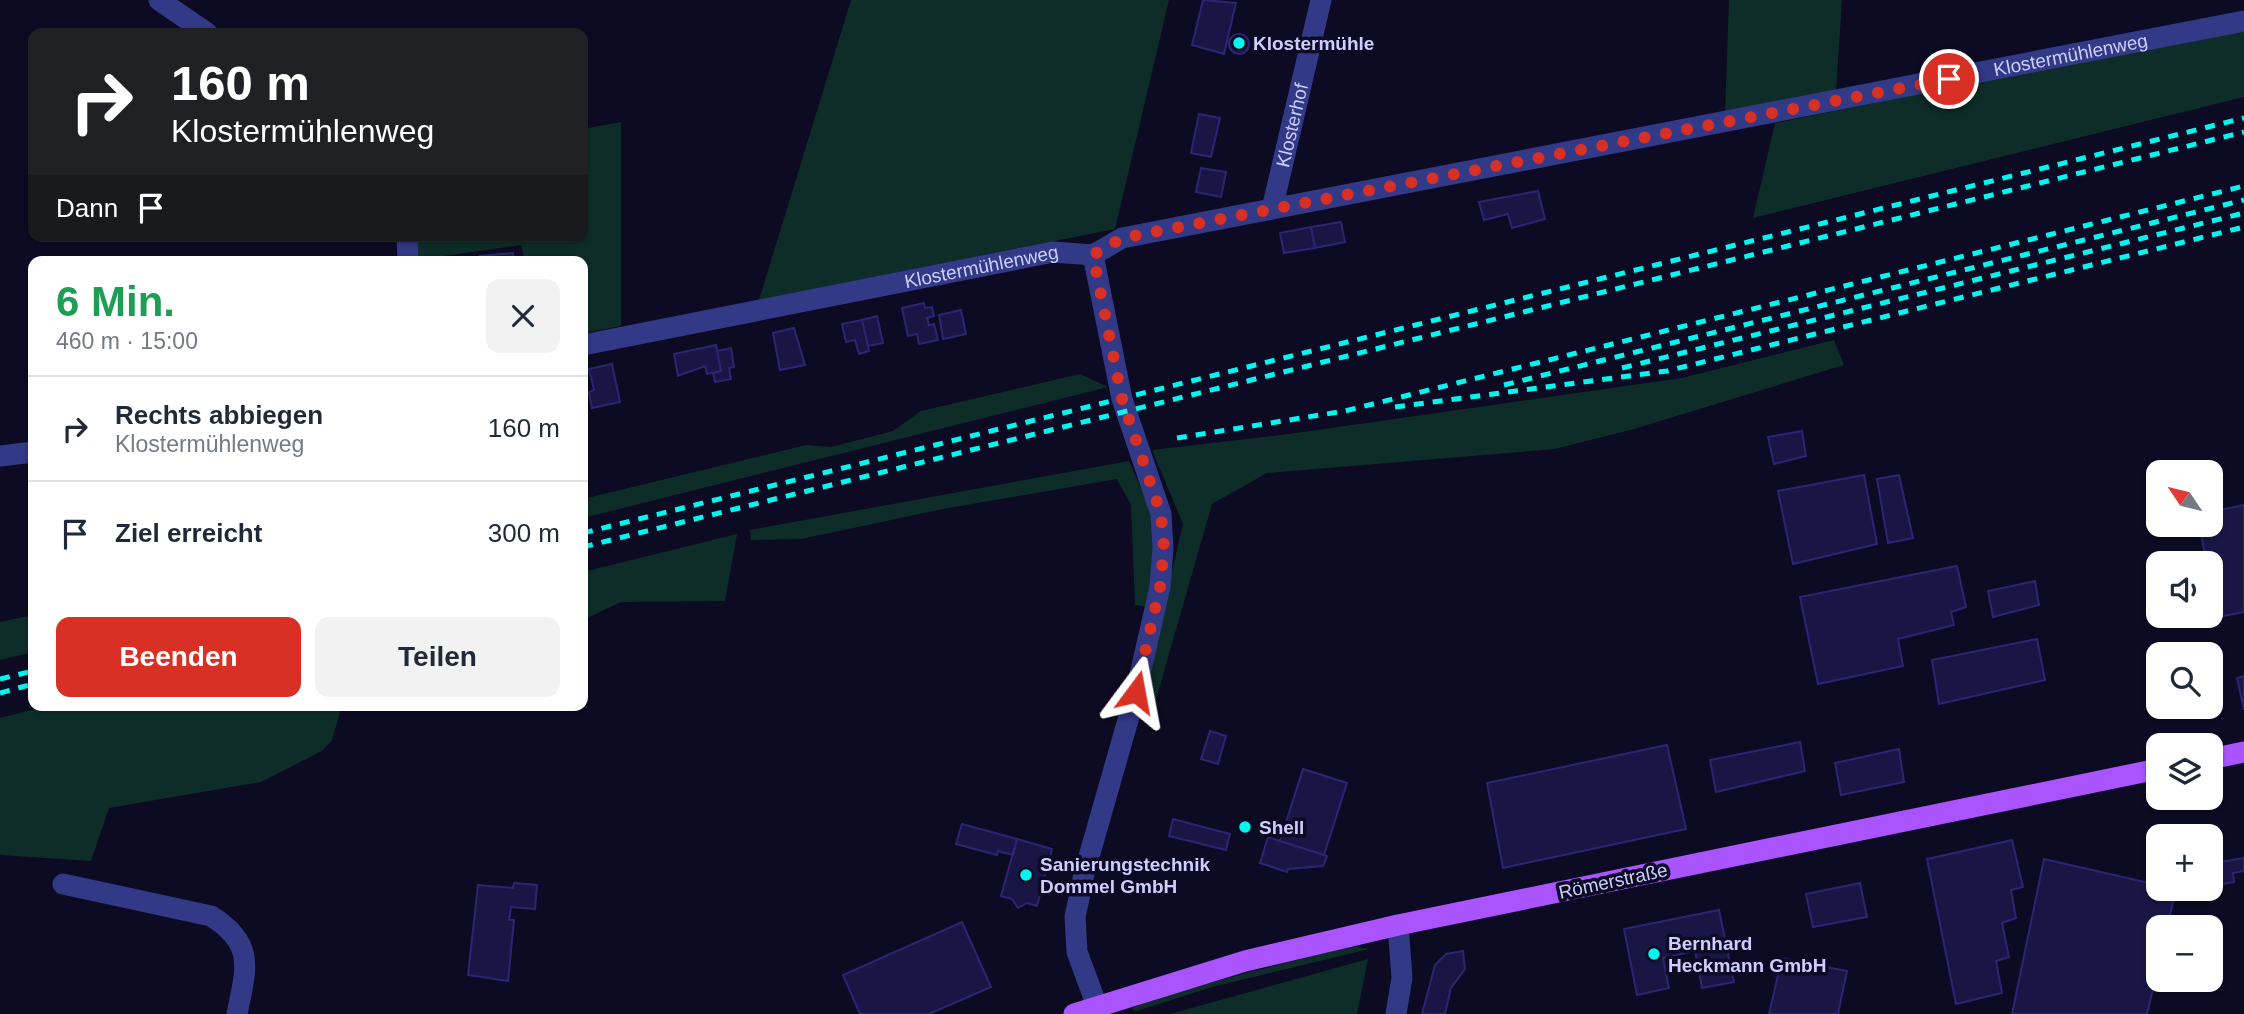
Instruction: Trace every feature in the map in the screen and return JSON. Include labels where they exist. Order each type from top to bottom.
[{"type":"main road","points":[[2223,756],[2244,752]]},
{"type":"main road","name":"Römerstraße","points":[[1074,1014],[1099,1009],[1245,961],[1398,925],[2146,771]]},
{"type":"street","points":[[159,0],[200,28]]},
{"type":"street","name":"Klosterhof","points":[[1272,209],[1321,0]]},
{"type":"street","name":"Klostermühlenweg","points":[[588,344],[1053,252],[1093,255],[1122,238],[2244,21]]},
{"type":"street","points":[[1093,255],[1122,399],[1161,514],[1164,548],[1160,587],[1136,692],[1084,874],[1075,917],[1077,952],[1099,1009]]},
{"type":"street","points":[[0,456],[28,453]]},
{"type":"street","points":[[63,884],[212,916],[230,928],[242,945],[247,965],[237,1014]]},
{"type":"street","points":[[1396,1014],[1402,978],[1398,925]]},
{"type":"green space","points":[[851,0],[1169,0],[1115,229],[759,300]]},
{"type":"green space","points":[[1729,0],[1842,0],[1836,91],[1725,115]]},
{"type":"green space","points":[[2244,28],[2244,97],[1753,218],[1775,123]]},
{"type":"green space","points":[[621,122],[621,326],[588,332],[588,256],[524,256],[521,245],[444,256],[416,256],[416,242],[588,242],[588,128]]},
{"type":"green space","points":[[1834,340],[1844,365],[1634,429],[1555,449],[1267,473],[1212,504],[1155,703],[1143,694],[1183,524],[1152,450],[1289,434],[1682,378]]},
{"type":"green space","points":[[1080,374],[1108,387],[588,517],[588,498],[806,445],[831,447],[893,431],[921,411]]},
{"type":"green space","points":[[1129,461],[1148,504],[1155,537],[1148,607],[1135,605],[1131,505],[1117,479],[943,509],[801,539],[751,540],[750,530]]},
{"type":"green space","points":[[737,534],[725,601],[621,602],[588,618],[588,571]]},
{"type":"green space","points":[[28,616],[28,653],[0,660],[0,622]]},
{"type":"green space","points":[[28,711],[340,711],[332,740],[322,751],[261,782],[109,808],[91,861],[0,855],[0,718]]},
{"type":"green space","points":[[1350,946],[1369,949],[1212,987],[1137,1011],[1131,1009],[1152,998]]},
{"type":"green space","points":[[1368,959],[1357,1014],[1170,1014]]},
{"type":"building","points":[[1203,0],[1236,3],[1224,54],[1192,45]]},
{"type":"building","name":"Klostermühle","points":[[1239,34],[1246,37],[1249,44],[1246,51],[1239,54],[1232,51],[1229,44],[1232,37]]},
{"type":"building","points":[[1199,114],[1220,118],[1211,157],[1191,153]]},
{"type":"building","points":[[1201,168],[1226,172],[1221,197],[1196,192]]},
{"type":"building","points":[[1538,191],[1545,219],[1512,228],[1508,214],[1484,220],[1479,202]]},
{"type":"building","points":[[1341,222],[1345,242],[1315,248],[1311,227]]},
{"type":"building","points":[[1311,227],[1315,248],[1284,253],[1280,233]]},
{"type":"building","points":[[513,253],[513,256],[480,256]]},
{"type":"building","points":[[924,303],[925,308],[932,307],[934,316],[927,318],[929,325],[934,324],[938,340],[919,344],[917,334],[908,336],[902,308]]},
{"type":"building","points":[[961,310],[966,334],[943,339],[939,315]]},
{"type":"building","points":[[877,316],[883,343],[868,346],[862,320]]},
{"type":"building","points":[[862,320],[869,351],[859,354],[855,340],[846,342],[842,324]]},
{"type":"building","points":[[794,328],[805,365],[780,370],[773,333]]},
{"type":"building","points":[[716,345],[721,371],[707,374],[705,366],[678,376],[674,354]]},
{"type":"building","points":[[731,348],[734,367],[729,368],[731,379],[715,382],[713,373],[721,371],[717,351]]},
{"type":"building","points":[[612,364],[620,402],[592,408],[589,392],[594,390],[589,369]]},
{"type":"building","points":[[1802,431],[1806,456],[1774,464],[1768,437]]},
{"type":"building","points":[[1864,475],[1877,544],[1793,564],[1778,491]]},
{"type":"building","points":[[1899,475],[1913,538],[1888,543],[1877,479]]},
{"type":"building","points":[[2244,505],[2244,612],[2223,616],[2223,551],[2204,551],[2201,537],[2223,537],[2223,509]]},
{"type":"building","points":[[1957,566],[1966,607],[1951,612],[1954,625],[1898,639],[1903,666],[1818,684],[1800,597]]},
{"type":"building","points":[[2035,581],[2039,605],[1993,617],[1988,591]]},
{"type":"building","points":[[2037,639],[2045,680],[1939,704],[1932,660]]},
{"type":"building","points":[[2244,676],[2244,710],[2237,678]]},
{"type":"building","points":[[1210,731],[1226,736],[1218,764],[1201,759]]},
{"type":"building","points":[[1800,742],[1805,771],[1716,792],[1710,760]]},
{"type":"building","points":[[1667,745],[1686,829],[1503,868],[1487,783]]},
{"type":"building","points":[[1899,749],[1904,782],[1841,795],[1835,763]]},
{"type":"building","points":[[1303,769],[1347,783],[1324,855],[1280,841]]},
{"type":"building","points":[[1173,819],[1230,834],[1226,850],[1169,836]]},
{"type":"building","points":[[962,824],[1017,839],[1013,855],[998,851],[997,855],[956,844]]},
{"type":"building","points":[[1268,837],[1327,856],[1323,866],[1288,869],[1287,872],[1260,863]]},
{"type":"building","name":"Sanierungstechnik Dommel GmbH","points":[[1017,839],[1052,849],[1037,906],[1027,903],[1018,908],[1012,899],[1001,896]]},
{"type":"building","points":[[2012,840],[2023,887],[2011,890],[2016,918],[2002,923],[2009,957],[1996,961],[2002,993],[1956,1004],[1927,859]]},
{"type":"building","points":[[2244,858],[2244,871],[2233,873],[2234,882],[2223,884],[2223,862]]},
{"type":"building","points":[[2044,859],[2146,882],[2146,901],[2173,901],[2170,915],[2146,915],[2146,992],[2152,992],[2147,1014],[2012,1014]]},
{"type":"building","points":[[514,883],[537,885],[535,909],[511,907],[509,920],[514,920],[508,981],[468,975],[478,885],[513,888]]},
{"type":"building","points":[[1860,883],[1867,917],[1813,927],[1806,894]]},
{"type":"building","name":"Bernhard Heckmann GmbH","points":[[1719,910],[1734,982],[1702,988],[1695,951],[1663,958],[1669,988],[1637,995],[1624,929]]},
{"type":"building","points":[[962,922],[991,987],[929,1014],[860,1014],[843,975]]},
{"type":"building","points":[[1463,951],[1465,969],[1451,988],[1445,1014],[1422,1014],[1435,965],[1446,954]]},
{"type":"building","points":[[1782,958],[1847,971],[1838,1014],[1769,1014]]},
{"type":"railway","points":[[588,532],[2244,118]]},
{"type":"railway","points":[[588,546],[2244,132]]},
{"type":"railway","points":[[1177,438],[1345,411],[2244,186]]},
{"type":"railway","points":[[1504,385],[2244,200]]},
{"type":"railway","points":[[1622,368],[2244,213]]},
{"type":"railway","points":[[1395,407],[1667,371],[2244,227]]},
{"type":"railway","points":[[0,679],[28,672]]},
{"type":"railway","points":[[0,693],[28,685]]},
{"type":"place","name":"Klostermühle","points":[[1239,43]]},
{"type":"place","name":"Shell","points":[[1245,827]]},
{"type":"place","name":"Sanierungstechnik Dommel GmbH","points":[[1026,875]]},
{"type":"place","name":"Bernhard Heckmann GmbH","points":[[1654,954]]},
{"type":"route","points":[[1136,692],[1160,587],[1164,548],[1161,514],[1122,399],[1093,255],[1122,238],[1949,79]]}]
